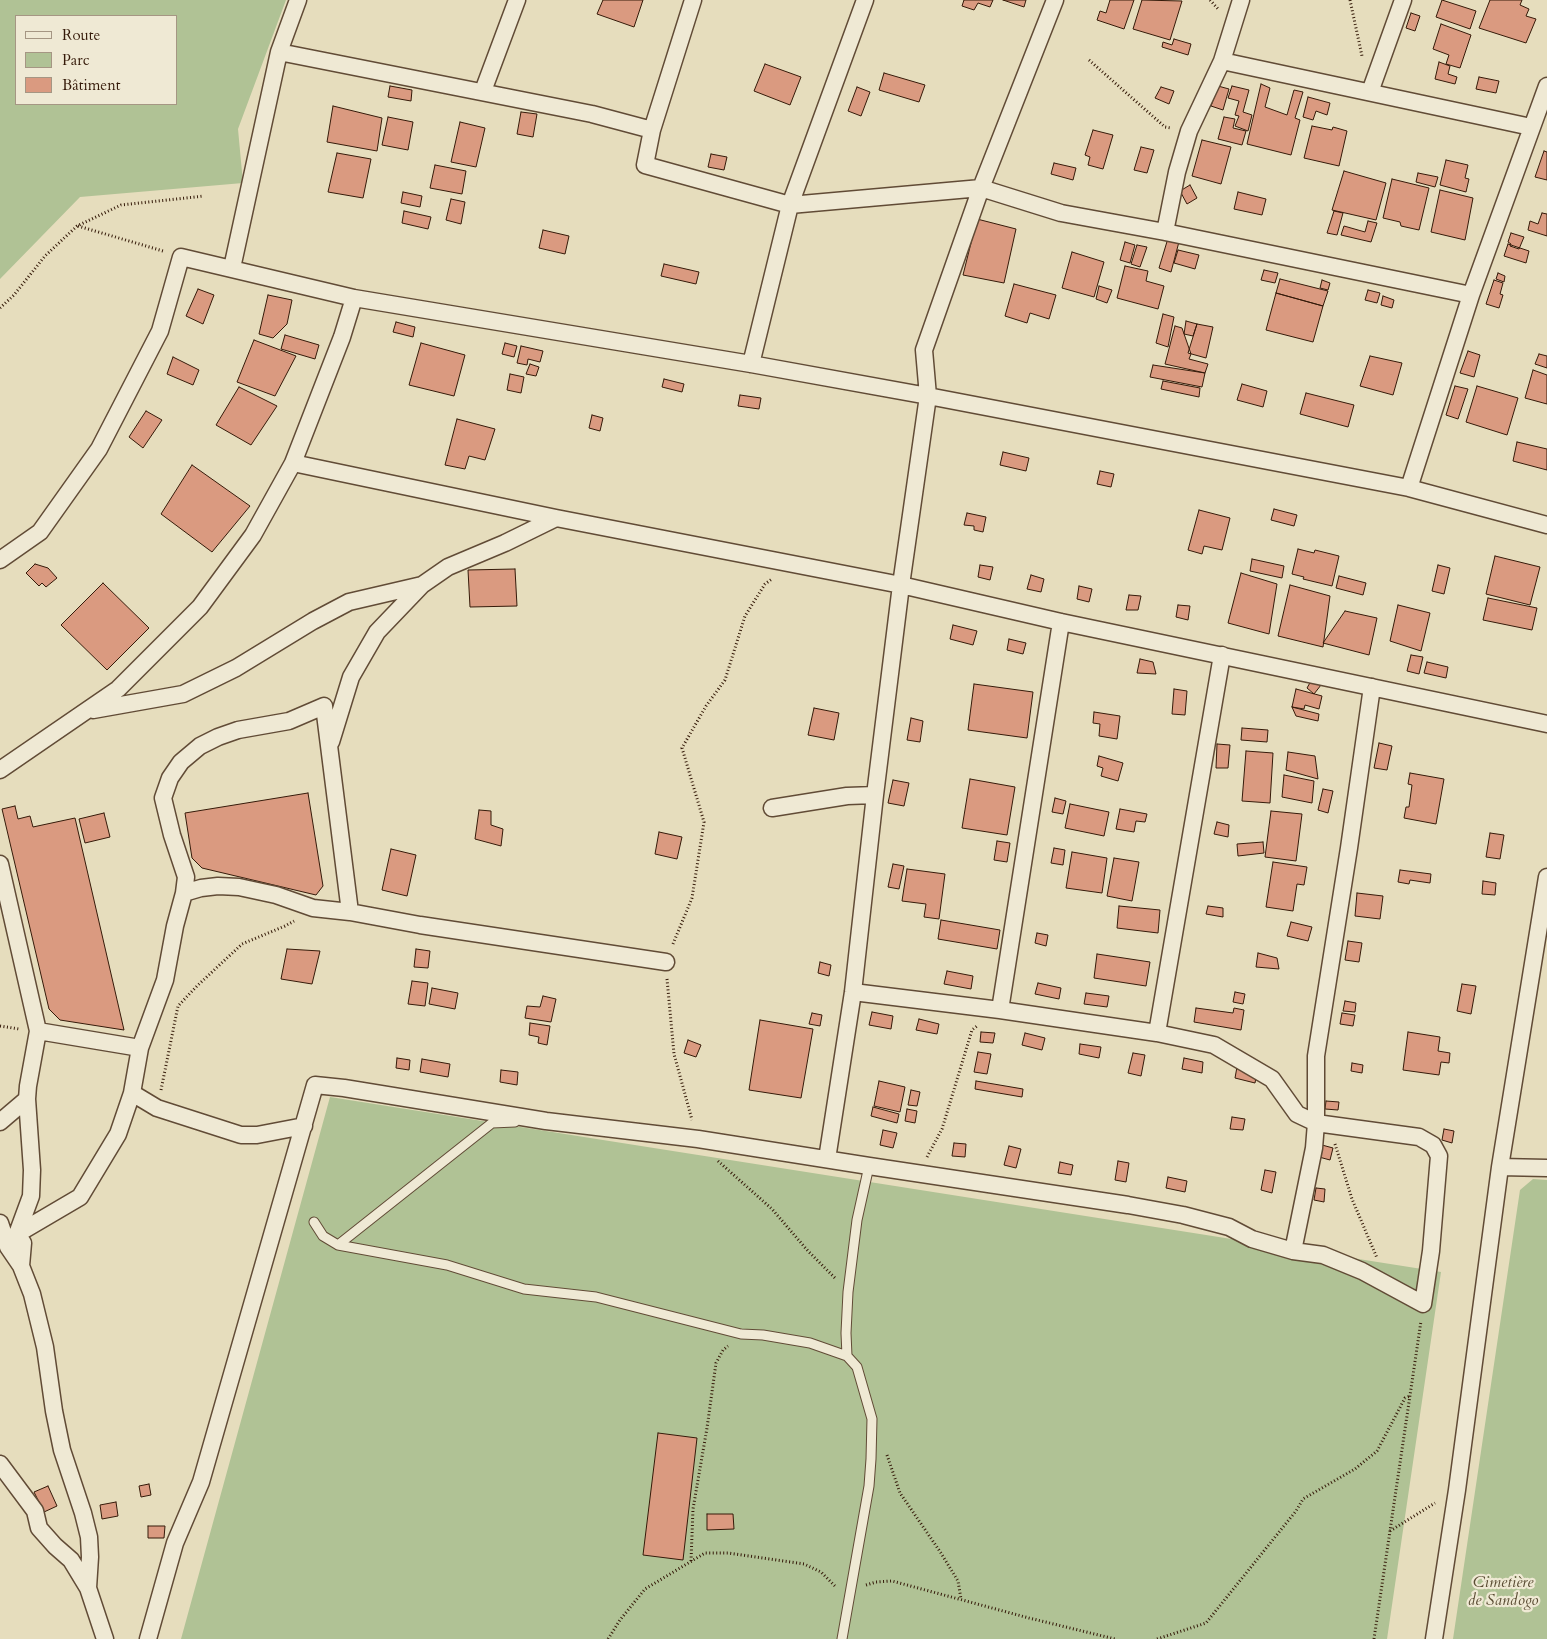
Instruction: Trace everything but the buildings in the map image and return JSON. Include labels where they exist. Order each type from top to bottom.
[{"type":"street","points":[[232,268],[279,52],[298,0]]},
{"type":"street","points":[[483,91],[517,0]]},
{"type":"street","points":[[693,0],[652,130],[645,165],[790,205],[981,188],[1061,213],[1165,232],[1471,295]]},
{"type":"street","points":[[751,364],[790,205],[865,0]]},
{"type":"street","points":[[827,1159],[853,992],[901,585],[928,396],[924,350],[981,188],[1054,0]]},
{"type":"street","points":[[1165,232],[1189,131],[1222,61],[1241,0]]},
{"type":"street","points":[[1370,92],[1403,0]]},
{"type":"street","points":[[279,52],[483,91],[592,114],[652,130]]},
{"type":"street","points":[[1222,61],[1532,127]]},
{"type":"street","points":[[1409,488],[1471,295],[1547,86]]},
{"type":"street","points":[[0,560],[40,532],[99,449],[160,331],[182,256],[354,298],[751,364],[1409,488],[1547,525]]},
{"type":"street","points":[[0,770],[118,689],[200,607],[253,536],[293,463],[342,337],[354,298]]},
{"type":"street","points":[[293,463],[556,518],[901,585],[1061,622],[1547,724]]},
{"type":"street","points":[[329,748],[351,677],[368,647],[377,632],[422,585],[448,567],[506,543],[556,518]]},
{"type":"street","points":[[86,711],[183,694],[236,668],[313,621],[349,602],[422,585]]},
{"type":"street","points":[[1000,1010],[1061,622]]},
{"type":"street","points":[[1156,1033],[1222,655]]},
{"type":"street","points":[[1293,1251],[1314,1148],[1323,1124],[1316,1056],[1372,687]]},
{"type":"street","points":[[17,1232],[80,1197],[118,1134],[132,1093],[140,1048],[165,980],[175,926],[184,894],[186,877],[163,798],[170,778],[181,762],[200,746],[218,737],[238,730],[289,721],[324,706],[350,912]]},
{"type":"street","points":[[772,808],[847,796],[875,795]]},
{"type":"street","points":[[0,864],[38,1031],[27,1099],[32,1170],[31,1196],[17,1232]]},
{"type":"street","points":[[1434,1639],[1457,1490],[1500,1167],[1547,877]]},
{"type":"street","points":[[184,894],[201,888],[218,886],[239,887],[276,895],[312,908],[350,912],[420,925],[666,962]]},
{"type":"street","points":[[148,1639],[175,1543],[201,1482],[315,1085],[344,1088],[546,1121],[698,1139],[917,1174],[1128,1204],[1184,1215],[1228,1227],[1252,1240],[1293,1251],[1324,1255],[1389,1284],[1424,1304],[1431,1251],[1439,1156],[1433,1145],[1419,1137],[1323,1124],[1297,1114],[1272,1079],[1214,1045],[1156,1033],[1000,1010],[853,992]]},
{"type":"street","points":[[38,1031],[140,1048]]},
{"type":"street","points":[[132,1093],[157,1108],[241,1135],[257,1136],[304,1126]]},
{"type":"street","points":[[0,1122],[27,1099]]},
{"type":"street","points":[[1500,1167],[1547,1168]]},
{"type":"street","points":[[0,1223],[17,1232],[23,1244],[21,1266]]},
{"type":"street","points":[[0,1223],[8,1247],[21,1266],[32,1294],[45,1347],[54,1411],[62,1450],[89,1537],[88,1588]]},
{"type":"street","points":[[0,1464],[35,1511],[39,1528],[55,1546],[72,1560],[88,1588],[105,1639]]},
{"type":"lane","points":[[338,1245],[492,1122],[546,1121]]},
{"type":"lane","points":[[847,1356],[848,1292],[857,1220],[869,1166]]},
{"type":"lane","points":[[314,1222],[323,1236],[338,1245],[447,1266],[524,1289],[596,1297],[741,1334],[763,1335],[810,1343],[847,1356],[857,1367],[861,1377],[872,1419],[872,1434],[869,1486],[842,1639]]},
{"type":"path","points":[[1350,0],[1370,92]]},
{"type":"path","points":[[1089,60],[1165,127]]},
{"type":"path","points":[[0,308],[14,295],[45,256],[77,226],[121,205],[204,196]]},
{"type":"path","points":[[77,226],[182,256]]},
{"type":"path","points":[[796,564],[765,584],[745,616],[725,680],[706,706],[682,748],[704,822],[692,898],[666,962],[674,1054],[698,1139],[710,1145],[719,1164],[772,1209],[808,1251],[848,1292]]},
{"type":"path","points":[[157,1108],[178,1006],[242,944],[285,926],[312,908]]},
{"type":"path","points":[[917,1174],[942,1129],[972,1030],[1000,1010]]},
{"type":"path","points":[[1323,1124],[1352,1200],[1389,1284]]},
{"type":"path","points":[[1374,1639],[1424,1304]]},
{"type":"path","points":[[691,1562],[693,1509],[716,1363],[723,1350],[741,1334]]},
{"type":"path","points":[[1157,1639],[1206,1623],[1290,1519],[1303,1499],[1355,1469],[1377,1451],[1405,1398],[1410,1396]]},
{"type":"path","points":[[872,1434],[884,1443],[900,1493],[941,1553],[958,1582],[961,1600]]},
{"type":"path","points":[[1390,1531],[1457,1490]]},
{"type":"path","points":[[608,1639],[620,1620],[645,1589],[705,1554],[728,1553],[804,1564],[821,1572],[849,1603]]},
{"type":"path","points":[[851,1589],[876,1582],[892,1581],[1115,1639]]},
{"type":"green space","points":[[0,0],[286,0],[238,129],[243,183],[80,197],[0,279]]},
{"type":"green space","points":[[330,1097],[1441,1272],[1387,1639],[181,1639]]},
{"type":"green space","name":"Cimetière de Sandogo","points":[[1533,1179],[1547,1180],[1547,1639],[1453,1639],[1520,1190]]}]
